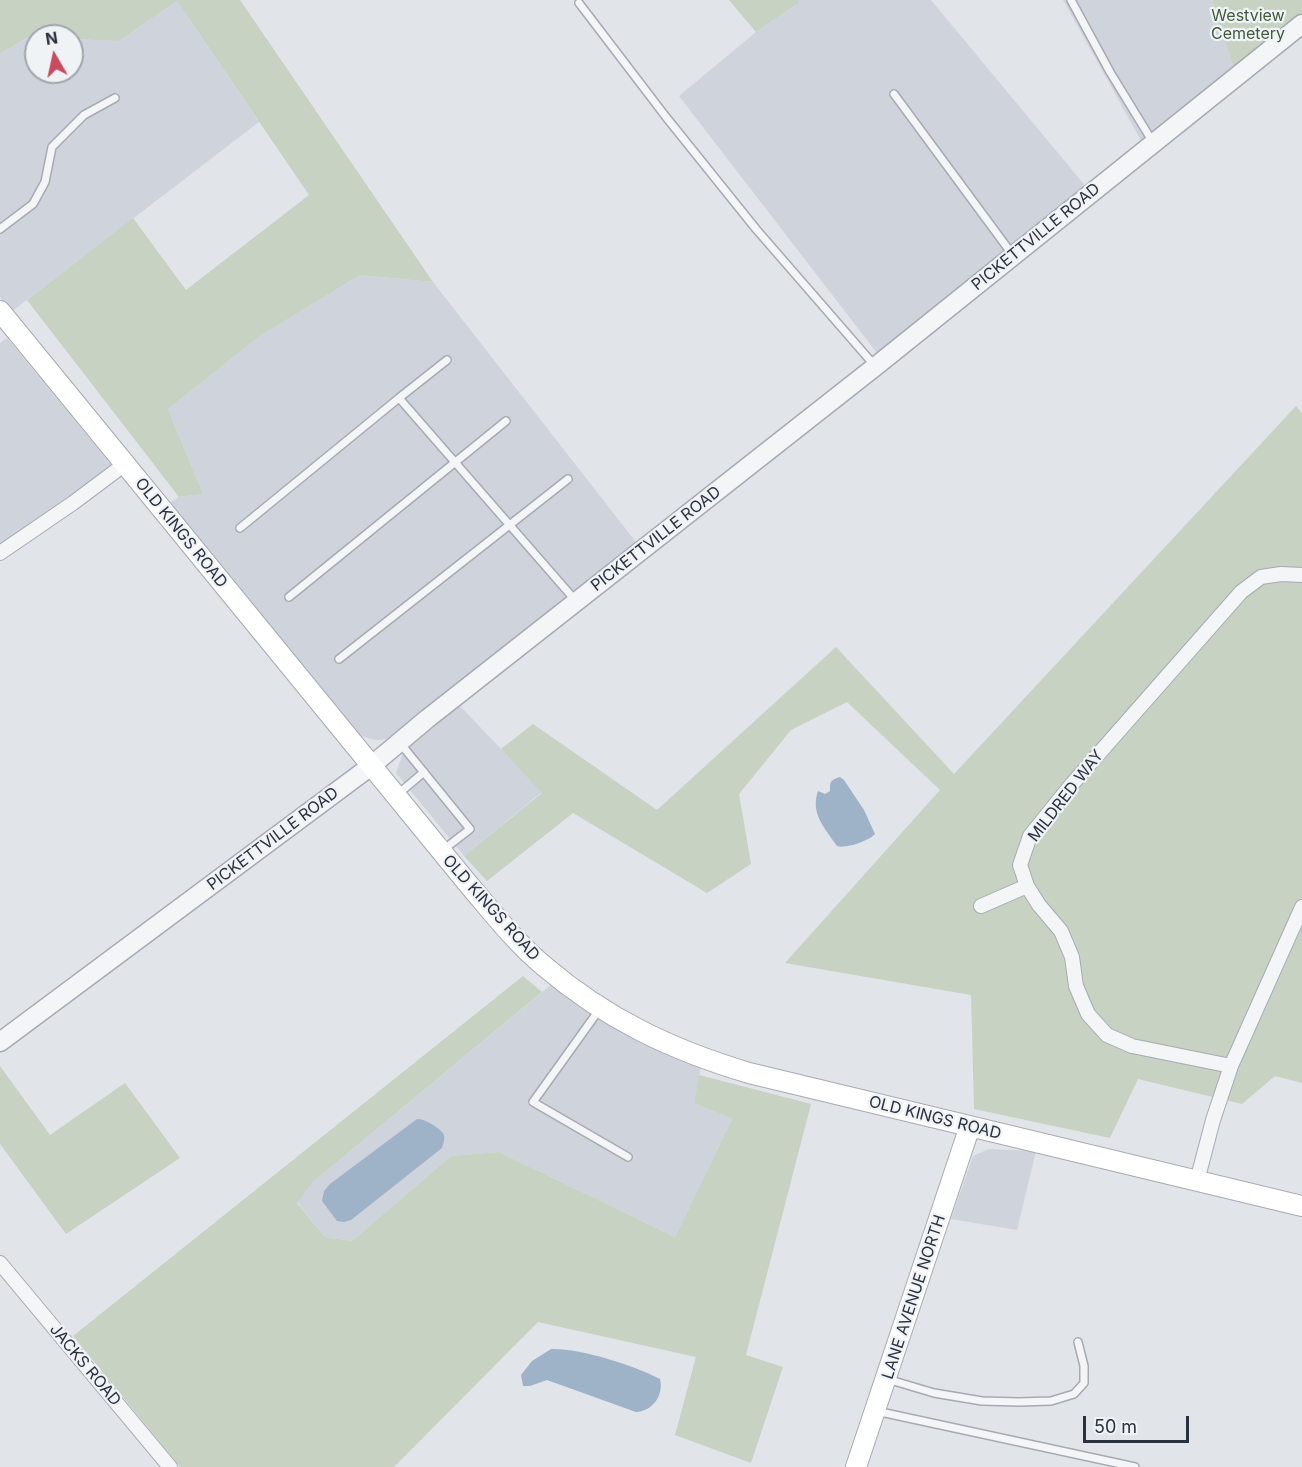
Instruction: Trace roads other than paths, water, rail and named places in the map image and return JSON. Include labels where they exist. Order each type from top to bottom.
[{"type":"main road","name":"OLD KINGS ROAD","points":[[1,315],[503,924],[542,965],[600,1008],[656,1040],[701,1059],[749,1073],[1302,1206]]},
{"type":"main road","name":"LANE AVENUE NORTH","points":[[856,1467],[970,1126]]},
{"type":"street","name":"PICKETTVILLE ROAD","points":[[0,1042],[371,766],[876,366],[1302,24]]},
{"type":"street","points":[[0,553],[73,504],[125,464]]},
{"type":"street","name":"MILDRED WAY","points":[[1231,1066],[1132,1046],[1107,1035],[1088,1014],[1076,986],[1072,957],[1061,931],[1039,905],[1027,886],[1020,865],[1030,836],[1072,784],[1241,592],[1261,577],[1281,574],[1302,575]]},
{"type":"street","points":[[981,906],[1027,886]]},
{"type":"street","points":[[1197,1181],[1213,1120],[1231,1066],[1302,907]]},
{"type":"street","name":"JACKS ROAD","points":[[0,1263],[170,1467]]},
{"type":"lane","points":[[1071,0],[1110,72],[1154,144]]},
{"type":"lane","points":[[579,3],[756,229],[876,366]]},
{"type":"lane","points":[[894,94],[1013,256]]},
{"type":"lane","points":[[0,229],[33,204],[45,182],[52,147],[84,115],[115,98]]},
{"type":"lane","points":[[240,528],[447,360]]},
{"type":"lane","points":[[399,398],[576,602]]},
{"type":"lane","points":[[289,597],[506,422]]},
{"type":"lane","points":[[339,659],[568,479]]},
{"type":"lane","points":[[399,743],[470,829],[441,851]]},
{"type":"lane","points":[[396,796],[424,772]]},
{"type":"lane","points":[[600,1008],[533,1102],[628,1157]]},
{"type":"lane","points":[[886,1379],[934,1393],[982,1401],[1051,1401],[1074,1394],[1084,1383],[1084,1366],[1078,1342]]},
{"type":"lane","points":[[876,1411],[1135,1467]]},
{"type":"water","points":[[840,777],[864,810],[875,834],[862,842],[841,847],[837,846],[824,827],[816,807],[818,791],[825,794],[830,791],[831,782]]},
{"type":"water","points":[[417,1119],[424,1120],[443,1133],[442,1148],[351,1220],[337,1221],[322,1201],[324,1191],[330,1184]]},
{"type":"water","points":[[551,1349],[591,1354],[649,1374],[660,1379],[659,1396],[647,1409],[636,1412],[547,1380],[523,1386],[521,1375],[532,1361]]},
{"type":"park label","name":"Westview Cemetery","points":[[1248,25]]}]
